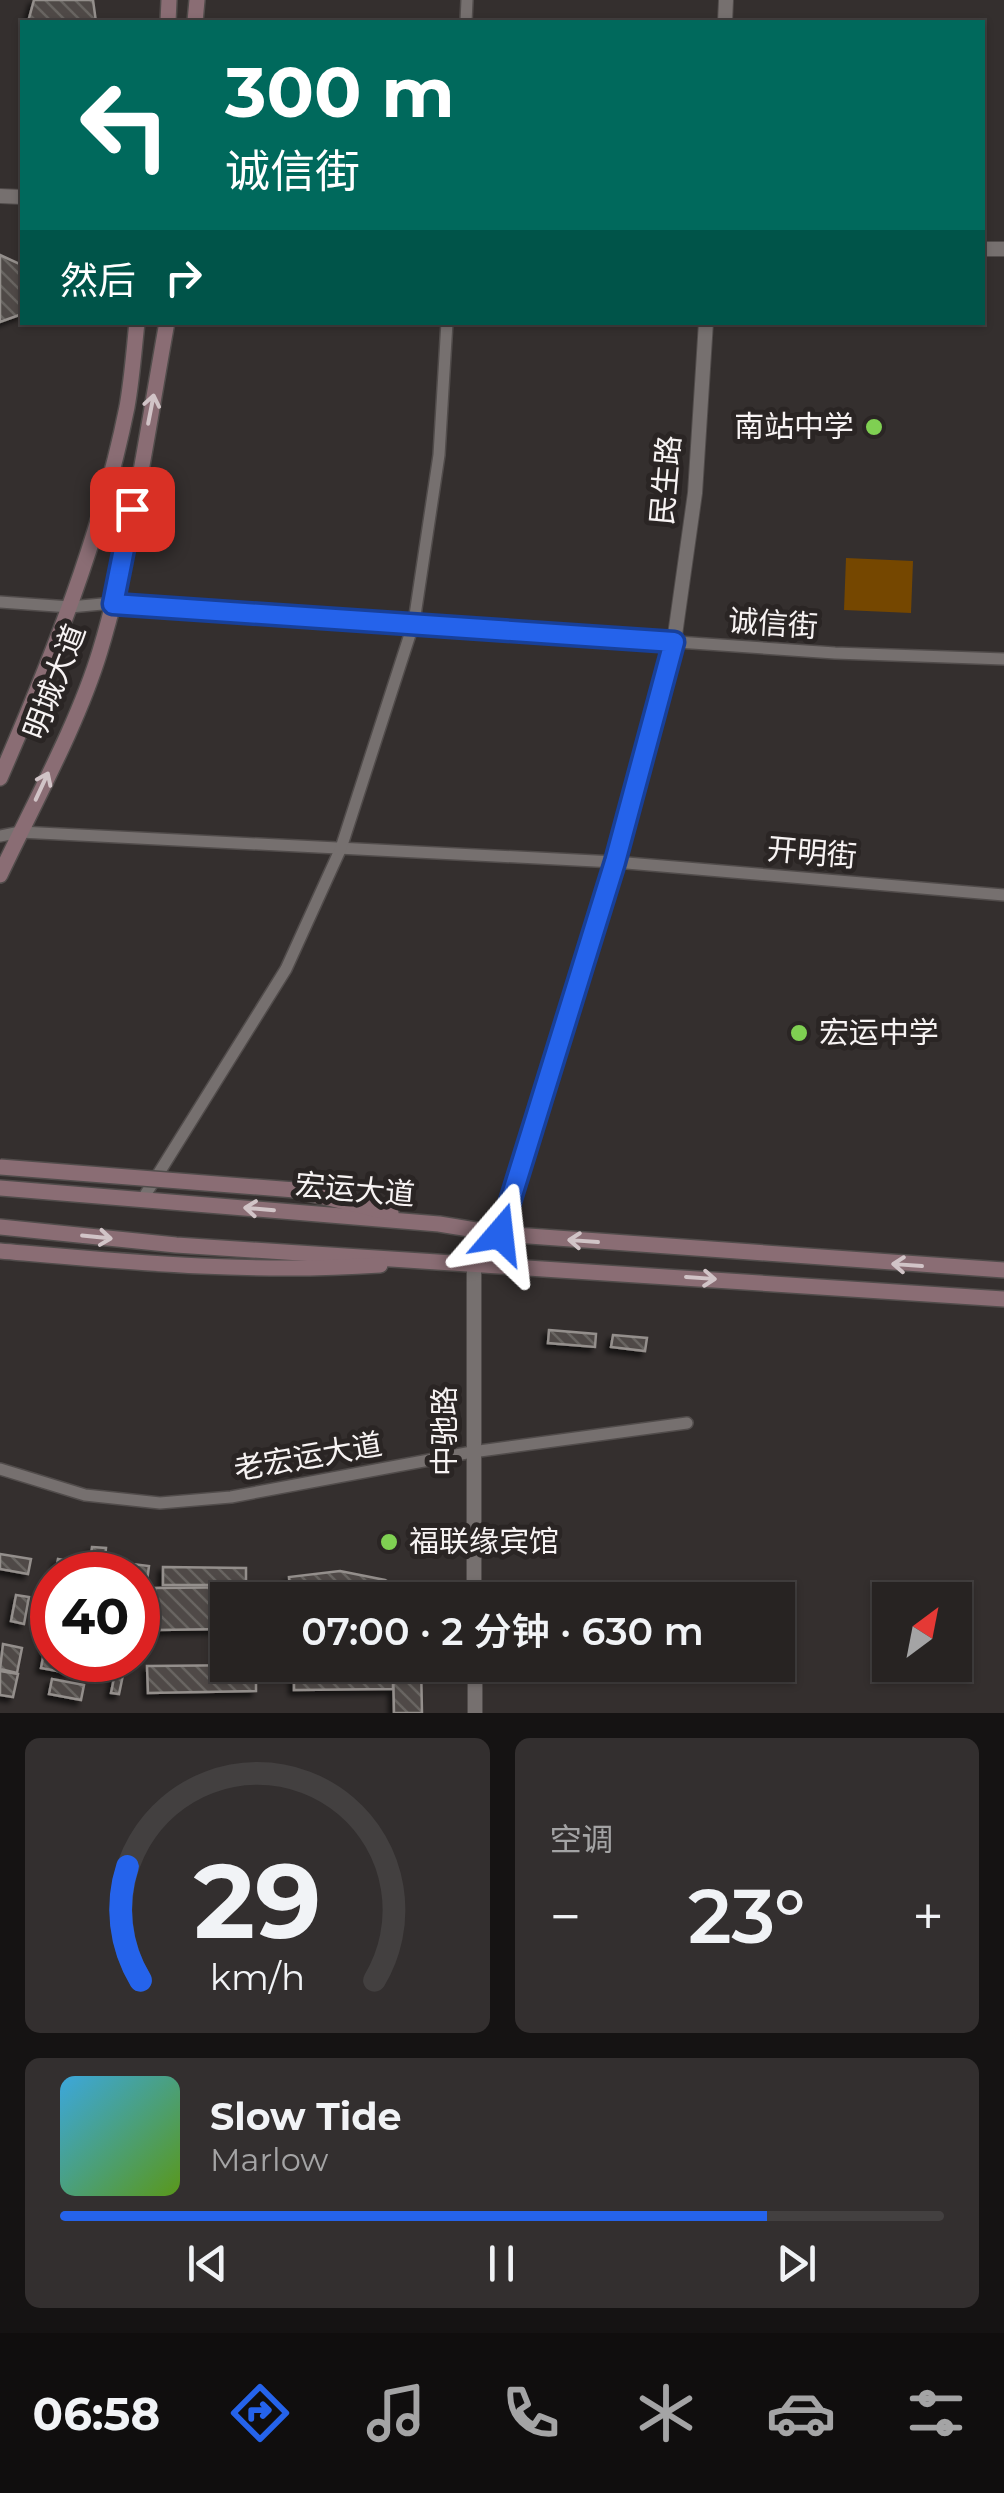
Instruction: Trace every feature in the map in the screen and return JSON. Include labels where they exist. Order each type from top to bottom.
[{"type":"main road","name":"明城大道","points":[[0,778],[83,572],[126,406],[138,325]]},
{"type":"main road","name":"明城大道","points":[[0,874],[98,656],[113,604],[166,325]]},
{"type":"main road","points":[[0,1167],[295,1190],[439,1224]]},
{"type":"main road","name":"宏运大道","points":[[0,1188],[439,1224],[500,1234],[1004,1270]]},
{"type":"main road","points":[[0,1227],[176,1245],[1004,1299]]},
{"type":"main road","points":[[0,1251],[188,1267],[302,1271],[438,1261]]},
{"type":"street","points":[[142,1200],[286,969],[341,848],[414,622],[440,455],[447,325]]},
{"type":"street","name":"民生路","points":[[500,1234],[615,862],[674,642],[695,493],[706,325]]},
{"type":"street","name":"诚信街","points":[[0,602],[70,607],[113,604],[1004,660]]},
{"type":"street","name":"开明街","points":[[0,836],[20,832],[615,862],[1004,895]]},
{"type":"street","name":"中驰路","points":[[474,1263],[474,1582]]},
{"type":"street","name":"老宏运大道","points":[[0,1469],[85,1495],[160,1503],[231,1497],[472,1452],[687,1424]]},
{"type":"street","points":[[474,1682],[475,1713]]},
{"type":"shaded area","points":[[846,558],[913,561],[911,613],[844,610]]},
{"type":"building","points":[[34,0],[93,0],[96,20],[29,20]]},
{"type":"building","points":[[0,255],[20,264],[20,315],[0,322]]},
{"type":"building","points":[[549,1330],[596,1334],[595,1347],[548,1343]]},
{"type":"building","points":[[613,1335],[647,1338],[645,1351],[611,1347]]},
{"type":"building","points":[[92,1547],[106,1548],[106,1552],[91,1552]]},
{"type":"building","points":[[0,1554],[30,1559],[28,1574],[0,1569]]},
{"type":"building","points":[[163,1567],[246,1568],[246,1582],[163,1585]]},
{"type":"building","points":[[340,1571],[389,1582],[289,1582],[289,1577]]},
{"type":"building","points":[[210,1587],[210,1629],[160,1630],[160,1588]]},
{"type":"building","points":[[16,1595],[29,1597],[24,1624],[11,1621]]},
{"type":"building","points":[[3,1644],[22,1648],[17,1673],[0,1669]]},
{"type":"building","points":[[210,1665],[210,1682],[256,1682],[256,1691],[148,1693],[148,1682],[160,1682],[160,1666]]},
{"type":"building","points":[[0,1671],[18,1674],[13,1697],[0,1695]]},
{"type":"building","points":[[51,1682],[84,1685],[81,1700],[49,1694]]},
{"type":"building","points":[[113,1682],[122,1682],[119,1694],[111,1693]]},
{"type":"building","points":[[294,1682],[393,1682],[393,1689],[294,1690]]},
{"type":"building","points":[[393,1682],[421,1682],[422,1713],[394,1713]]},
{"type":"place","name":"南站中学","points":[[874,427]]},
{"type":"place","name":"宏运中学","points":[[799,1033]]},
{"type":"place","name":"福联缘宾馆","points":[[389,1542]]},
{"type":"route","points":[[132,509],[113,604],[674,642],[615,862],[500,1234]]}]
